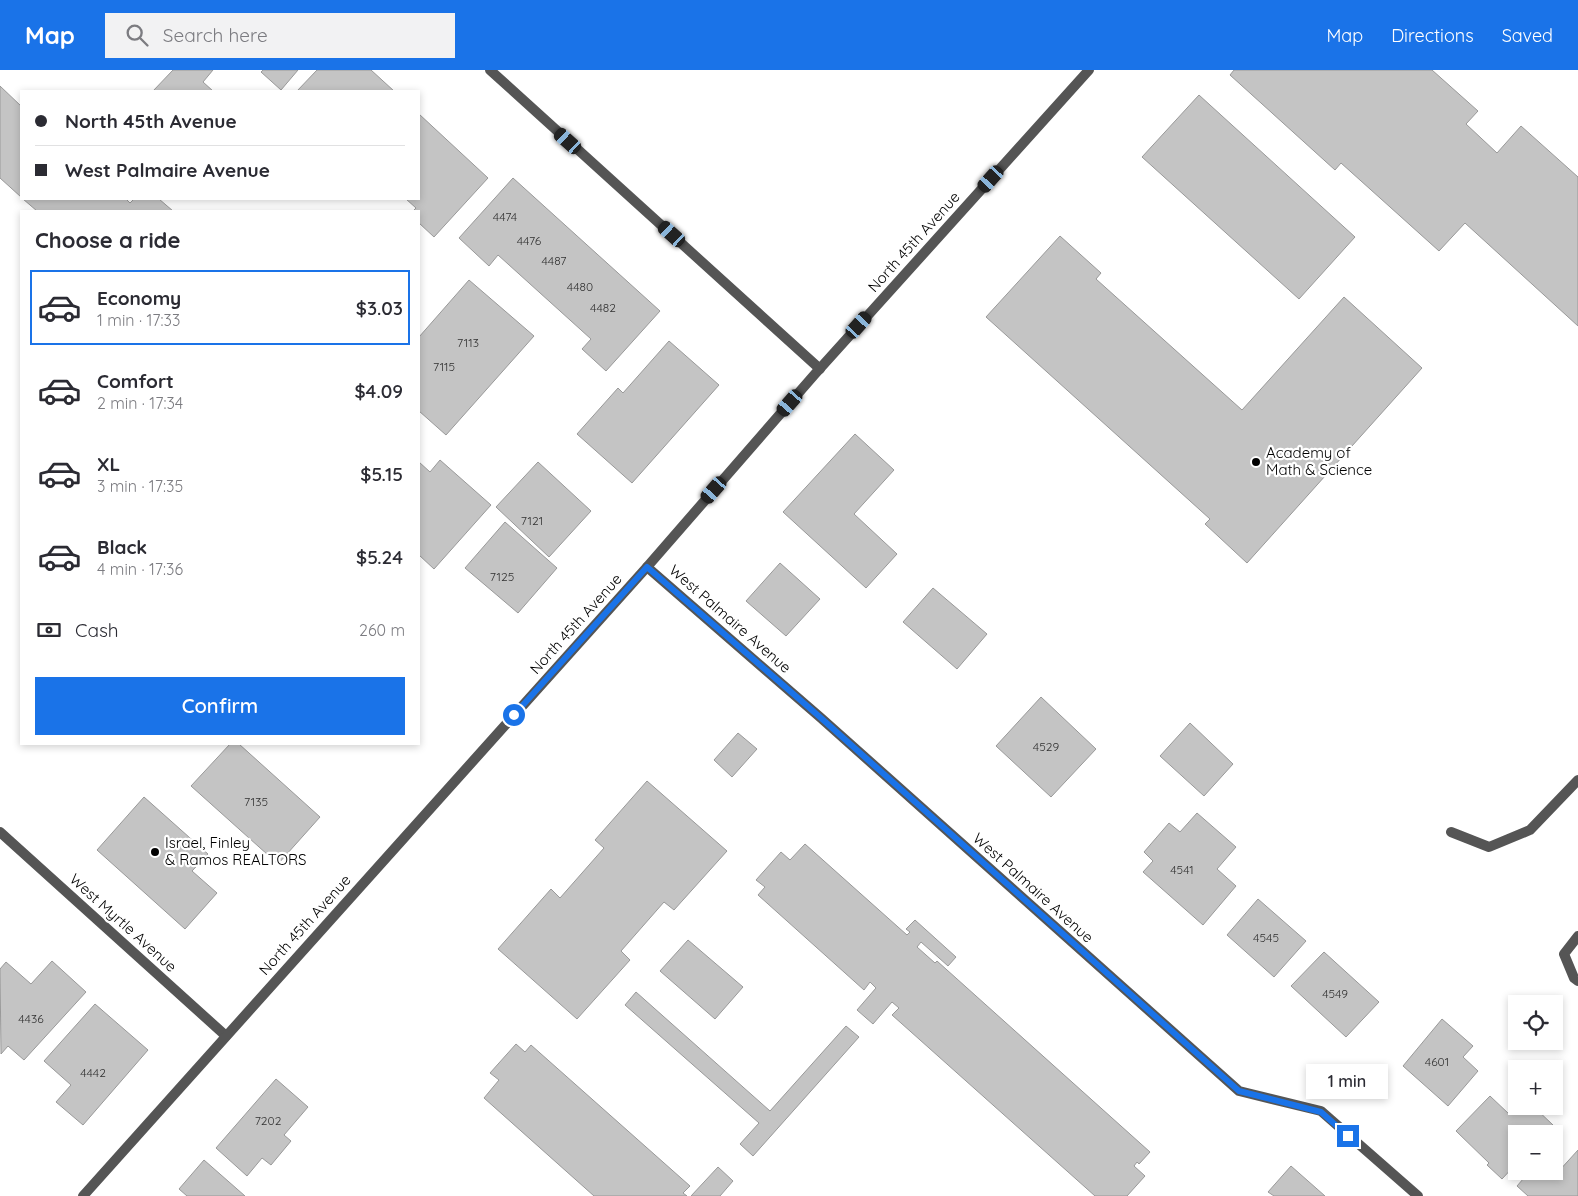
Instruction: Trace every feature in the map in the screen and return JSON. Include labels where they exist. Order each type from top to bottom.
[{"type":"street","points":[[490,70],[820,369]]},
{"type":"street","name":"North 45th Avenue","points":[[83,1196],[647,567],[820,369],[1089,70]]},
{"type":"street","name":"West Palmaire Avenue","points":[[647,567],[821,718],[1239,1091],[1321,1112],[1418,1196]]},
{"type":"street","points":[[1451,832],[1489,846],[1530,830],[1578,780]]},
{"type":"street","name":"West Myrtle Avenue","points":[[0,832],[226,1036]]},
{"type":"street","points":[[1578,936],[1564,954],[1574,978],[1578,981]]},
{"type":"building","points":[[173,70],[213,70],[203,82],[212,90],[154,90]]},
{"type":"building","points":[[263,70],[298,70],[281,90],[261,72]]},
{"type":"building","points":[[317,70],[371,70],[393,90],[298,90]]},
{"type":"building","points":[[1234,70],[1432,70],[1478,111],[1466,124],[1497,153],[1521,126],[1578,177],[1578,326],[1465,223],[1439,251],[1341,163],[1335,170],[1230,75]]},
{"type":"building","points":[[0,86],[20,105],[20,196],[0,178]]},
{"type":"building","points":[[1199,95],[1355,237],[1299,299],[1142,157]]},
{"type":"building","points":[[420,115],[488,178],[434,237],[420,224],[420,210],[414,210],[416,208],[407,200],[420,200]]},
{"type":"building","points":[[513,178],[660,311],[606,371],[582,349],[591,339],[498,255],[489,266],[459,238]]},
{"type":"building","points":[[24,200],[127,200],[130,203],[133,200],[160,200],[172,210],[36,210]]},
{"type":"building","points":[[1060,236],[1101,273],[1096,279],[1242,410],[1344,297],[1422,368],[1247,563],[1205,524],[1210,519],[986,317]]},
{"type":"building","points":[[469,280],[534,336],[446,435],[420,412],[420,336]]},
{"type":"building","points":[[669,341],[719,385],[632,483],[577,434],[618,388],[623,393]]},
{"type":"building","points":[[855,434],[894,470],[854,514],[897,554],[866,588],[783,512]]},
{"type":"building","points":[[440,460],[491,505],[434,569],[420,556],[420,463],[430,472]]},
{"type":"building","points":[[538,462],[591,511],[549,557],[496,507]]},
{"type":"building","points":[[505,522],[557,568],[518,613],[465,568]]},
{"type":"building","points":[[780,563],[820,599],[786,636],[746,601]]},
{"type":"building","points":[[933,588],[987,634],[957,669],[903,622]]},
{"type":"building","points":[[1041,697],[1096,749],[1051,797],[996,746]]},
{"type":"building","points":[[1190,723],[1233,764],[1204,796],[1160,756]]},
{"type":"building","points":[[738,733],[757,749],[732,777],[714,760]]},
{"type":"building","points":[[229,745],[240,745],[320,817],[278,864],[191,786]]},
{"type":"building","points":[[647,781],[727,851],[674,910],[664,902],[621,951],[630,960],[577,1019],[498,949],[551,889],[560,898],[604,848],[595,840]]},
{"type":"building","points":[[144,797],[208,854],[192,871],[217,893],[185,929],[97,850]]},
{"type":"building","points":[[1197,813],[1236,847],[1217,869],[1236,886],[1203,925],[1143,872],[1153,861],[1144,852],[1169,823],[1180,832]]},
{"type":"building","points":[[805,844],[907,935],[910,932],[906,929],[915,920],[956,957],[948,966],[921,942],[917,947],[935,963],[937,961],[1150,1152],[1139,1164],[1137,1162],[1134,1166],[1145,1176],[1127,1196],[1095,1196],[892,1015],[899,1008],[892,1002],[873,1024],[857,1010],[876,988],[870,982],[864,990],[758,895],[765,887],[756,880],[781,852],[790,860]]},
{"type":"building","points":[[1258,899],[1306,941],[1274,977],[1227,935]]},
{"type":"building","points":[[688,940],[743,987],[715,1019],[660,971]]},
{"type":"building","points":[[1324,952],[1379,1002],[1346,1037],[1291,986]]},
{"type":"building","points":[[52,961],[86,992],[24,1060],[8,1046],[1,1054],[0,969],[6,962],[31,984]]},
{"type":"building","points":[[636,992],[770,1111],[846,1026],[859,1037],[753,1156],[740,1144],[759,1123],[625,1005]]},
{"type":"building","points":[[95,1004],[148,1050],[83,1125],[56,1102],[71,1085],[44,1061]]},
{"type":"building","points":[[1442,1019],[1473,1046],[1463,1057],[1478,1071],[1448,1106],[1403,1066]]},
{"type":"building","points":[[516,1044],[525,1052],[531,1045],[690,1186],[683,1193],[687,1196],[594,1196],[484,1098],[499,1080],[490,1073]]},
{"type":"building","points":[[276,1079],[308,1107],[284,1135],[291,1141],[271,1165],[262,1158],[247,1176],[216,1148]]},
{"type":"building","points":[[1490,1096],[1508,1115],[1542,1115],[1553,1125],[1508,1125],[1508,1173],[1502,1179],[1487,1165],[1489,1163],[1456,1131]]},
{"type":"building","points":[[1578,1150],[1578,1196],[1528,1196],[1517,1186],[1522,1180],[1563,1180],[1563,1166]]},
{"type":"building","points":[[204,1160],[245,1196],[187,1196],[179,1189]]},
{"type":"building","points":[[1291,1166],[1325,1196],[1274,1196],[1268,1192]]},
{"type":"building","points":[[718,1167],[733,1181],[720,1196],[691,1196]]},
{"type":"place","name":"Academy of Math & Science","points":[[1256,462]]},
{"type":"place","name":"Israel, Finley & Ramos REALTORS","points":[[155,852]]},
{"type":"route","points":[[514,715],[647,567],[821,718],[1105,974],[1239,1091],[1321,1112],[1348,1136]]}]
